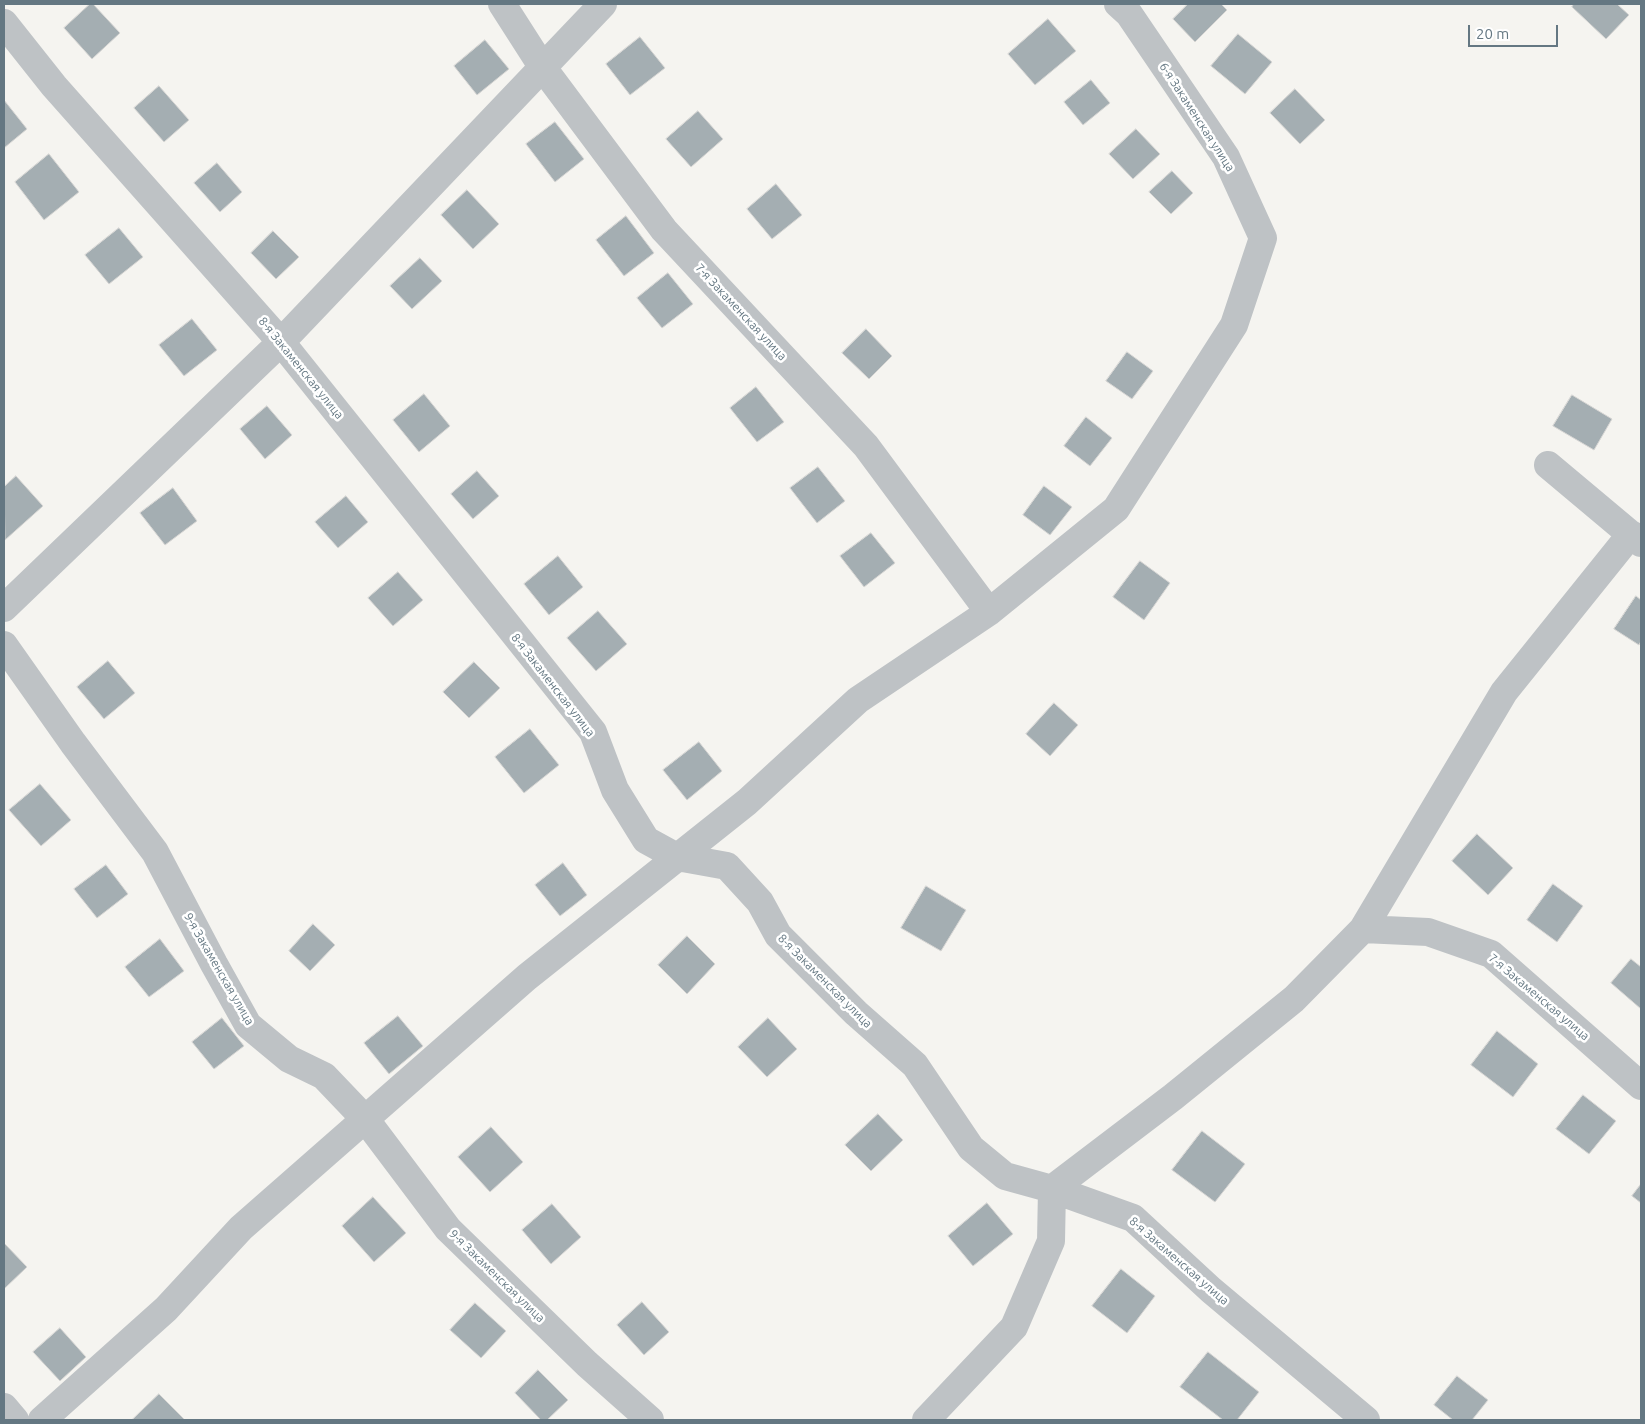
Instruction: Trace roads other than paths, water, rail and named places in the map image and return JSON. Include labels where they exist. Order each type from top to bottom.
[{"type":"street","name":"7-я Закаменская улица","points":[[502,4],[543,68],[664,230],[866,446],[990,612]]},
{"type":"street","points":[[4,608],[281,342],[603,4]]},
{"type":"street","name":"6-я Закаменская улица","points":[[990,612],[1116,509],[1234,325],[1263,238],[1226,157],[1130,14],[1118,4]]},
{"type":"street","name":"8-я Закаменская улица","points":[[4,23],[54,86],[281,342],[593,732],[615,790],[646,840],[677,857],[726,866],[760,902],[778,935],[856,1014],[915,1065],[971,1148],[1005,1176],[1052,1189],[1133,1218],[1212,1290],[1366,1420]]},
{"type":"street","points":[[926,1420],[1014,1327],[1051,1241],[1052,1189],[1172,1097],[1294,999],[1363,929],[1504,692],[1636,538],[1548,465]]},
{"type":"street","points":[[42,1420],[166,1309],[241,1228],[527,977],[748,802],[858,700],[990,612]]},
{"type":"street","name":"9-я Закаменская улица","points":[[4,645],[73,743],[155,852],[248,1025],[289,1059],[324,1076],[366,1120],[448,1229],[587,1364],[650,1420]]},
{"type":"street","name":"7-я Закаменская улица","points":[[1363,929],[1428,932],[1491,954],[1641,1086]]},
{"type":"street","points":[[4,1407],[15,1420]]}]
